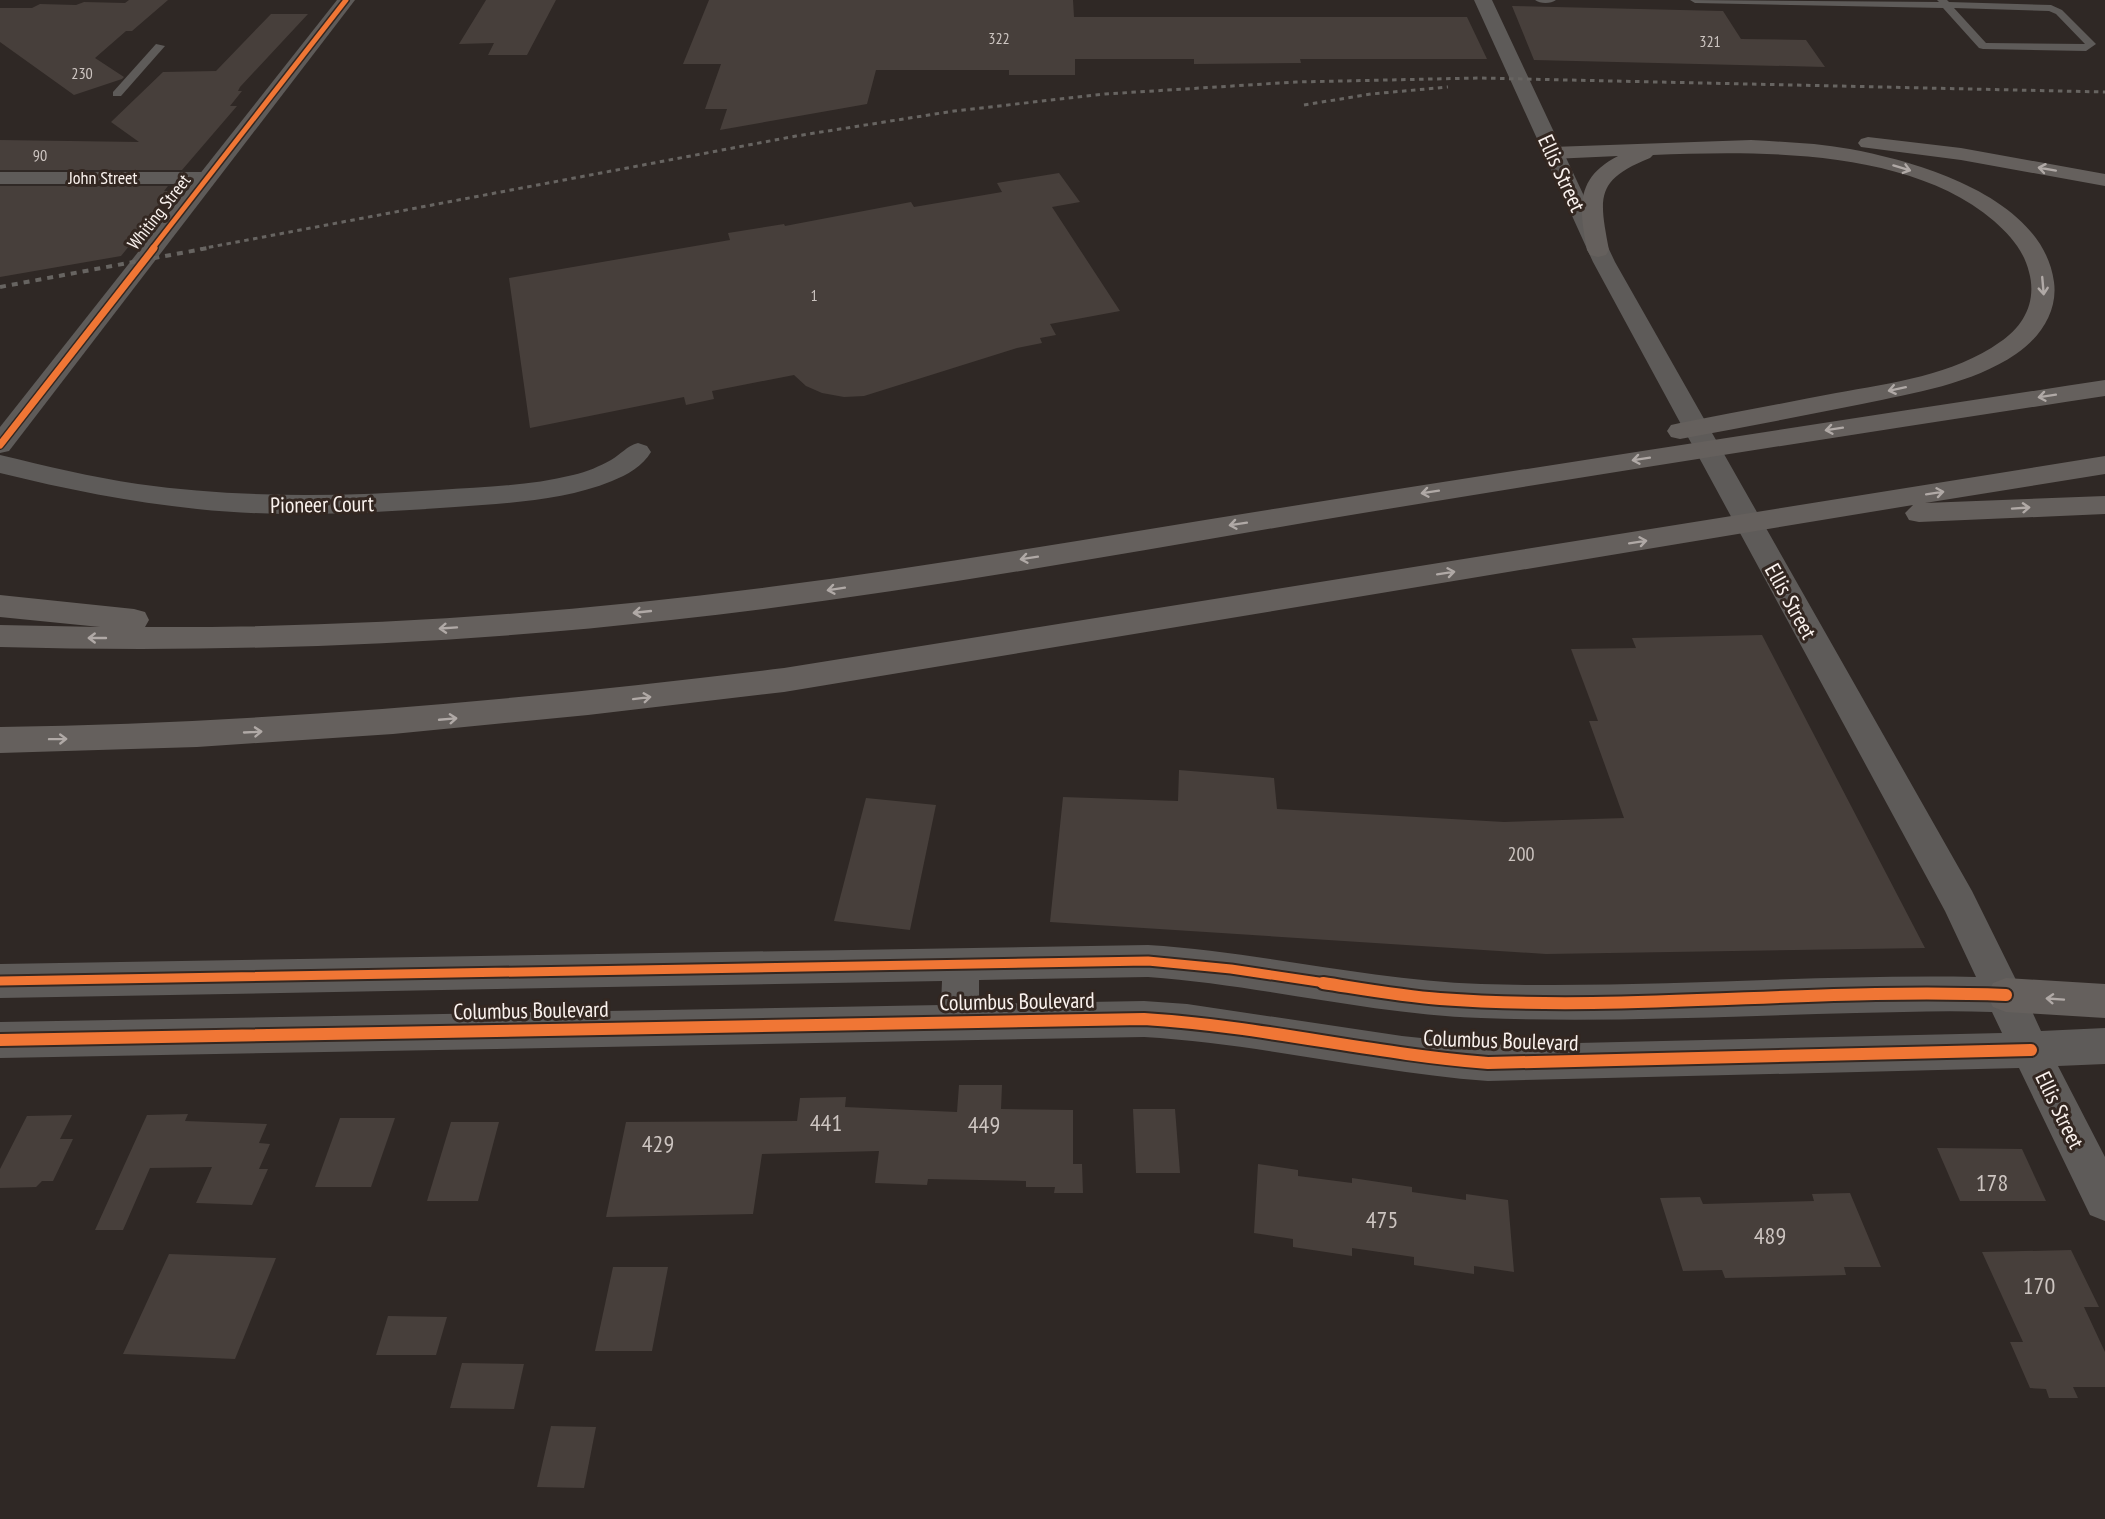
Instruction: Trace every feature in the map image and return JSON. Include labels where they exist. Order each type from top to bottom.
[{"type":"highway","points":[[1762,146],[1796,140],[1897,145],[2105,180]]},
{"type":"highway","points":[[1488,483],[1532,464],[1566,454],[1941,378],[1997,355],[2017,342],[2033,325],[2041,311],[2044,296],[2039,264],[2023,238],[1992,208],[1946,184],[1884,162],[1836,153],[1762,146],[1552,153]]},
{"type":"highway","points":[[1598,250],[1592,201],[1597,180],[1622,162],[1663,150]]},
{"type":"highway","points":[[0,636],[239,637],[490,625],[766,598],[2105,388]]},
{"type":"highway","points":[[0,740],[212,734],[339,727],[474,717],[621,701],[853,670],[2105,465]]},
{"type":"highway","points":[[1815,513],[1912,513],[2105,506]]},
{"type":"highway","points":[[0,606],[161,623],[239,637]]},
{"type":"highway","points":[[2006,996],[2105,1001]]},
{"type":"street","name":"Whiting Street","points":[[0,445],[346,0]]},
{"type":"street","name":"Ellis Street","points":[[1483,0],[1598,250],[1668,381],[1948,881],[2105,1200]]},
{"type":"street","name":"John Street","points":[[0,178],[206,178]]},
{"type":"street","name":"Pioneer Court","points":[[0,464],[90,485],[160,496],[262,505],[333,505],[428,500],[550,488],[602,475],[638,452]]},
{"type":"street","name":"Columbus Boulevard","points":[[0,981],[1122,961],[1193,963],[1264,972],[1399,995],[1482,1001],[1593,1001],[1941,993],[2006,996]]},
{"type":"street","points":[[959,1022],[961,964]]},
{"type":"street","name":"Columbus Boulevard","points":[[0,1040],[1105,1019],[1190,1022],[1411,1056],[1488,1063],[2031,1050],[2105,1046]]},
{"type":"lane","points":[[1540,0],[1551,0]]},
{"type":"lane","points":[[1695,0],[1944,3],[2051,8],[2060,12],[2091,44],[2086,48],[1983,46],[1944,3]]},
{"type":"lane","points":[[117,94],[160,46]]},
{"type":"building","points":[[129,0],[168,0],[132,31],[126,31],[95,58],[124,77],[74,95],[0,42],[0,8],[32,8],[40,4],[76,5],[84,2],[125,3]]},
{"type":"building","points":[[486,0],[556,0],[527,55],[488,55],[494,43],[459,44]]},
{"type":"building","points":[[709,0],[1073,0],[1074,17],[1467,17],[1487,59],[1300,59],[1301,63],[1194,64],[1194,59],[1075,59],[1075,75],[1009,75],[1009,70],[876,70],[867,104],[720,130],[727,109],[705,109],[721,64],[683,64]]},
{"type":"building","points":[[1512,6],[1723,11],[1741,39],[1806,40],[1825,67],[1534,60]]},
{"type":"building","points":[[271,14],[308,14],[240,87],[238,91],[242,91],[230,106],[237,106],[182,170],[0,170],[0,140],[139,142],[111,122],[163,72],[216,71]]},
{"type":"building","points":[[1059,173],[1080,202],[1052,207],[1120,311],[1050,324],[1056,335],[1040,338],[1042,343],[1017,348],[864,396],[844,397],[822,393],[806,386],[794,375],[712,391],[714,399],[686,405],[684,397],[530,428],[509,278],[730,240],[728,233],[784,224],[785,226],[911,202],[914,207],[1002,192],[997,183]]},
{"type":"building","points":[[0,186],[168,186],[164,191],[174,191],[121,256],[0,277]]},
{"type":"building","points":[[1762,635],[1925,948],[1546,954],[1050,922],[1063,797],[1178,801],[1179,770],[1274,778],[1277,809],[1504,822],[1624,818],[1589,721],[1598,721],[1571,649],[1636,648],[1632,638]]},
{"type":"building","points":[[866,798],[936,805],[910,930],[834,921]]},
{"type":"building","points":[[959,1085],[1002,1085],[1001,1109],[1073,1110],[1073,1164],[1082,1164],[1083,1193],[1054,1193],[1055,1187],[1026,1187],[1026,1181],[928,1179],[927,1185],[875,1183],[879,1151],[762,1154],[753,1214],[606,1217],[626,1122],[797,1121],[800,1098],[846,1097],[845,1107],[957,1112]]},
{"type":"building","points":[[1133,1109],[1175,1109],[1180,1173],[1136,1173]]},
{"type":"building","points":[[188,1114],[185,1121],[267,1124],[259,1143],[270,1144],[259,1169],[268,1169],[252,1205],[196,1203],[212,1167],[150,1168],[123,1230],[95,1230],[147,1115]]},
{"type":"building","points":[[72,1115],[60,1139],[73,1139],[53,1181],[42,1181],[36,1187],[0,1188],[0,1169],[27,1116]]},
{"type":"building","points":[[340,1118],[395,1118],[371,1187],[315,1187]]},
{"type":"building","points":[[451,1122],[499,1122],[478,1201],[427,1201]]},
{"type":"building","points":[[1937,1148],[2022,1149],[2046,1201],[1960,1201]]},
{"type":"building","points":[[1258,1164],[1298,1170],[1298,1176],[1352,1183],[1352,1178],[1412,1187],[1412,1192],[1466,1200],[1466,1194],[1508,1200],[1514,1272],[1474,1266],[1474,1274],[1414,1265],[1414,1257],[1352,1248],[1352,1256],[1293,1247],[1293,1239],[1254,1233]]},
{"type":"building","points":[[1850,1193],[1881,1267],[1844,1267],[1846,1275],[1725,1278],[1722,1270],[1683,1271],[1660,1198],[1700,1197],[1703,1204],[1814,1201],[1812,1194]]},
{"type":"building","points":[[2071,1250],[2099,1307],[2084,1307],[2105,1352],[2105,1387],[2073,1387],[2078,1398],[2049,1398],[2046,1389],[2030,1388],[2010,1342],[2023,1342],[1982,1252]]},
{"type":"building","points":[[169,1254],[276,1258],[235,1359],[123,1354]]},
{"type":"building","points":[[613,1267],[668,1267],[652,1351],[595,1351]]},
{"type":"building","points":[[388,1316],[447,1317],[436,1355],[376,1355]]},
{"type":"building","points":[[462,1363],[524,1364],[514,1409],[450,1408]]},
{"type":"building","points":[[551,1426],[596,1427],[584,1488],[537,1487]]},
{"type":"railway","points":[[200,249],[796,136],[954,111],[1105,94],[1296,82],[1479,78],[2105,92]]},
{"type":"railway","points":[[1304,105],[1371,94],[1448,87]]},
{"type":"railway","points":[[0,287],[208,248]]},
{"type":"cycle path","points":[[0,445],[346,0]]},
{"type":"cycle path","points":[[0,981],[1148,961],[1231,969],[1438,999],[1480,1001],[1614,1002],[1922,994],[2006,995]]},
{"type":"cycle path","points":[[0,1040],[1144,1019],[1230,1027],[1402,1054],[1488,1063],[2031,1050]]}]
